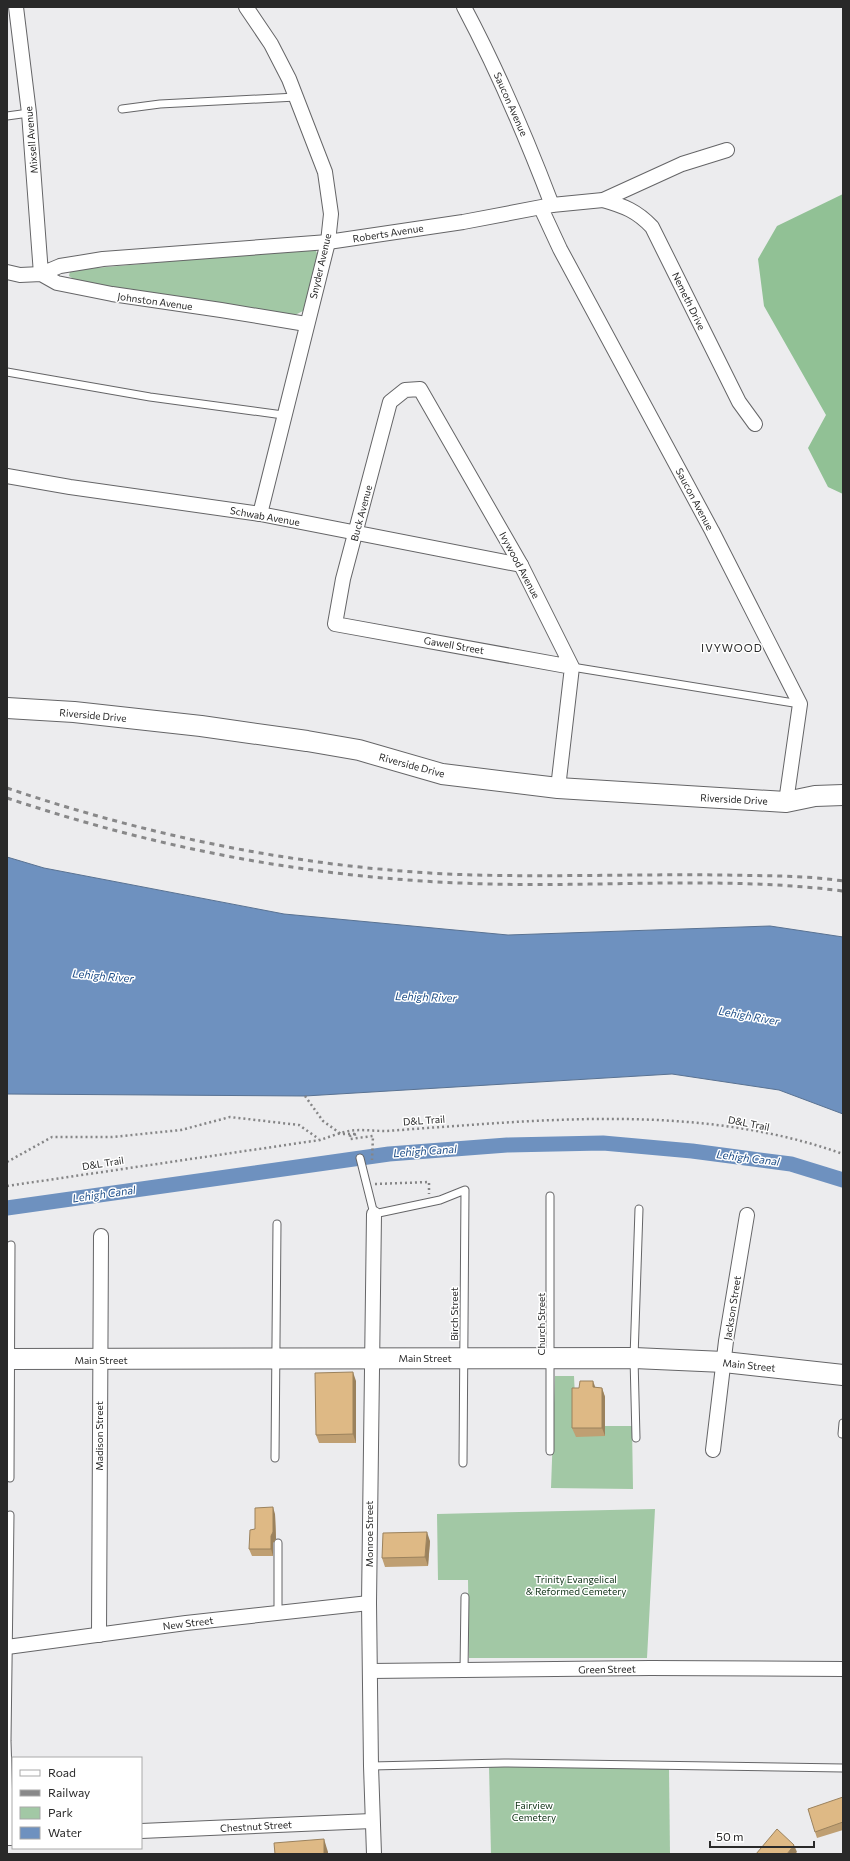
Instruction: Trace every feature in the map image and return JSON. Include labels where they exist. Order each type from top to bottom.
[{"type":"street","name":"Mixsell Avenue","points":[[16,7],[29,113],[41,274]]},
{"type":"street","name":"Snyder Avenue","points":[[246,7],[271,44],[296,97],[325,172],[331,214],[328,242],[283,415],[260,514]]},
{"type":"street","name":"Saucon Avenue","points":[[464,7],[498,73],[519,119],[560,249],[712,531],[800,704]]},
{"type":"street","name":"Roberts Avenue","points":[[41,274],[60,266],[103,259],[328,242],[546,207],[603,200],[682,164],[727,150]]},
{"type":"street","name":"Nemeth Drive","points":[[603,200],[625,206],[643,217],[652,227],[739,402],[755,424]]},
{"type":"street","points":[[7,272],[20,275],[41,274]]},
{"type":"street","name":"Johnston Avenue","points":[[41,274],[57,284],[306,324]]},
{"type":"street","name":"Ivywood Avenue","points":[[390,402],[404,390],[420,389],[521,565],[572,667]]},
{"type":"street","name":"Buck Avenue","points":[[335,624],[343,579],[390,402]]},
{"type":"street","name":"Schwab Avenue","points":[[7,476],[70,487],[260,514],[356,534],[521,565]]},
{"type":"street","name":"Gawell Street","points":[[335,624],[572,667]]},
{"type":"street","points":[[558,788],[572,667]]},
{"type":"street","points":[[786,802],[800,704]]},
{"type":"street","name":"Riverside Drive","points":[[7,708],[74,712],[228,730],[359,750],[442,774],[558,788],[786,802],[815,796],[843,795]]},
{"type":"street","name":"Monroe Street","points":[[374,1214],[369,1603],[370,1766],[374,1854]]},
{"type":"street","name":"Jackson Street","points":[[712,1450],[747,1215]]},
{"type":"street","name":"Madison Street","points":[[99,1635],[99,1360],[101,1236]]},
{"type":"street","name":"Main Street","points":[[9,1359],[276,1360],[371,1358],[634,1358],[724,1362],[843,1375]]},
{"type":"street","name":"New Street","points":[[7,1647],[278,1612],[369,1603]]},
{"type":"street","name":"Green Street","points":[[370,1671],[665,1668],[843,1670]]},
{"type":"street","name":"Chestnut Street","points":[[142,1831],[372,1821]]},
{"type":"lane","points":[[122,109],[160,104],[296,97]]},
{"type":"lane","points":[[7,116],[29,113]]},
{"type":"lane","points":[[7,372],[150,397],[283,415]]},
{"type":"lane","points":[[572,667],[800,704]]},
{"type":"lane","points":[[360,1158],[374,1214],[429,1202]]},
{"type":"lane","name":"Birch Street","points":[[429,1202],[440,1200],[465,1190],[463,1463]]},
{"type":"lane","name":"Church Street","points":[[550,1196],[550,1451]]},
{"type":"lane","points":[[636,1438],[634,1358],[639,1209]]},
{"type":"lane","points":[[274,1458],[277,1224]]},
{"type":"lane","points":[[10,1478],[9,1359],[11,1245]]},
{"type":"lane","points":[[842,1434],[843,1423]]},
{"type":"lane","points":[[10,1515],[7,1647],[7,1741],[10,1838]]},
{"type":"lane","points":[[278,1544],[278,1612]]},
{"type":"lane","points":[[464,1671],[465,1597]]},
{"type":"lane","points":[[370,1766],[504,1763],[843,1768]]},
{"type":"path","points":[[305,1096],[323,1121],[341,1134],[357,1134],[350,1136],[350,1139],[373,1136]]},
{"type":"path","points":[[7,1162],[52,1137],[112,1137],[181,1130],[230,1117],[299,1125],[320,1140]]},
{"type":"path","name":"D&L Trail","points":[[7,1186],[320,1140],[350,1131],[386,1131],[539,1120],[666,1120],[692,1122],[758,1132],[843,1154]]},
{"type":"path","points":[[372,1182],[372,1184],[429,1182],[429,1202]]},
{"type":"green space","points":[[843,194],[843,494],[828,487],[808,448],[826,415],[764,306],[758,259],[777,226]]},
{"type":"green space","points":[[309,249],[316,251],[318,256],[303,311],[295,315],[78,282],[69,276],[70,271],[73,270]]},
{"type":"green space","points":[[555,1376],[574,1376],[575,1397],[605,1436],[605,1426],[632,1426],[633,1489],[551,1488]]},
{"type":"green space","name":"Trinity Evangelical & Reformed Cemetery","points":[[655,1509],[647,1658],[469,1658],[468,1580],[438,1580],[437,1514]]},
{"type":"green space","name":"Fairview Cemetery","points":[[489,1766],[669,1769],[670,1854],[491,1854]]},
{"type":"water","name":"Lehigh River","points":[[7,857],[44,868],[284,914],[508,935],[770,926],[843,937],[843,1114],[779,1090],[672,1074],[305,1096],[7,1094]]},
{"type":"building","points":[[353,1372],[353,1434],[316,1435],[315,1373]]},
{"type":"building","points":[[580,1381],[593,1381],[593,1387],[602,1388],[602,1428],[572,1428],[572,1388],[579,1388]]},
{"type":"building","points":[[273,1507],[271,1549],[249,1549],[250,1530],[255,1529],[255,1508]]},
{"type":"building","points":[[427,1532],[425,1557],[382,1558],[383,1533]]},
{"type":"building","points":[[843,1797],[843,1822],[815,1832],[808,1809]]},
{"type":"building","points":[[777,1829],[794,1845],[787,1854],[756,1854]]},
{"type":"building","points":[[324,1839],[324,1854],[275,1854],[274,1843]]},
{"type":"waterway","name":"Lehigh Canal","points":[[7,1208],[389,1154],[507,1145],[603,1143],[692,1151],[791,1164],[843,1180]]},
{"type":"railway","points":[[7,788],[64,806],[179,837],[295,859],[354,866],[414,872],[473,875],[724,875],[799,877],[843,881]]},
{"type":"railway","points":[[7,798],[67,817],[185,847],[305,869],[366,876],[428,881],[534,885],[667,883],[755,884],[843,891]]},
{"type":"district","name":"IVYWOOD","points":[[732,648]]}]
